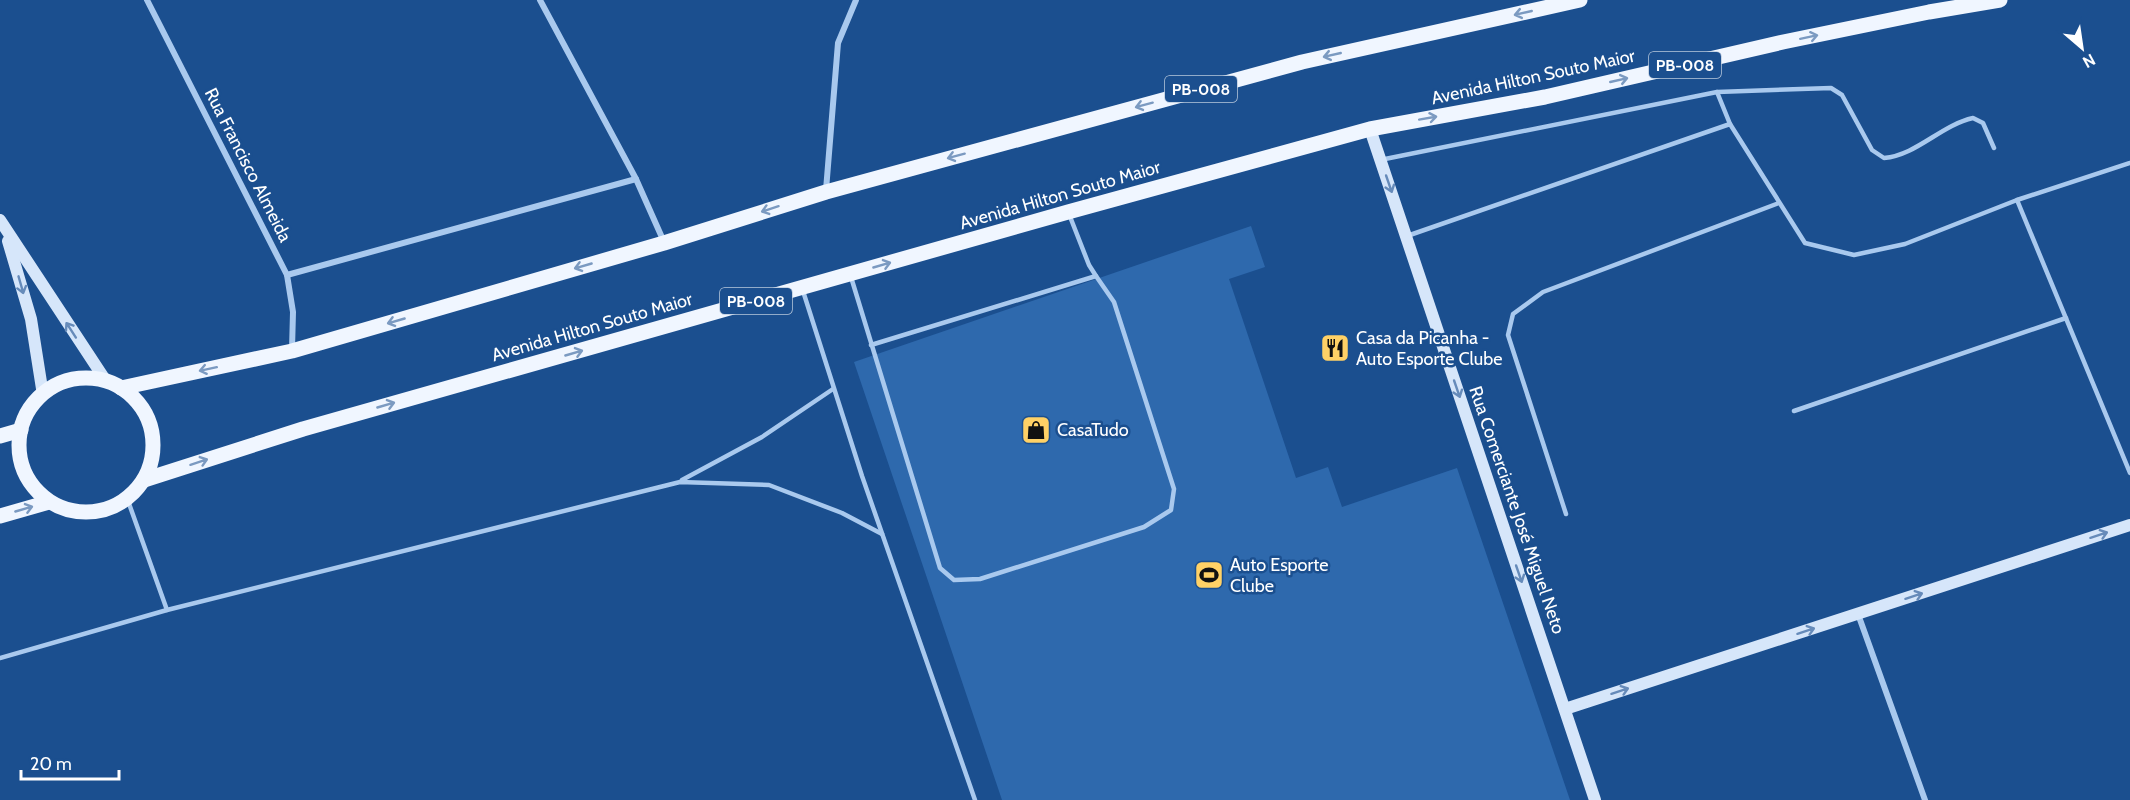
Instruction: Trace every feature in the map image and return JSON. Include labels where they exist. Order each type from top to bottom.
[{"type":"main road","name":"PB-008","points":[[121,388],[292,351],[664,243],[826,192],[1302,62],[1580,0]]},
{"type":"main road","name":"Avenida Hilton Souto Maior","points":[[144,480],[303,429],[1068,212],[1370,129],[1545,97],[1806,37],[2000,0]]},
{"type":"main road","name":"Rua Comerciante José Miguel Neto","points":[[1370,129],[1595,800]]},
{"type":"main road","points":[[2,224],[104,378],[137,401],[149,421],[153,443],[152,459],[144,480],[127,498],[86,513],[71,511],[49,502],[31,484],[21,463],[21,430],[28,412],[43,394],[61,383],[80,378],[104,378]]},
{"type":"main road","points":[[2,224],[31,319],[43,394]]},
{"type":"main road","points":[[0,436],[21,430]]},
{"type":"main road","points":[[0,516],[49,502]]},
{"type":"main road","points":[[1565,709],[2130,525]]},
{"type":"street","name":"Rua Francisco Almeida","points":[[147,0],[287,275],[293,312],[292,351]]},
{"type":"street","points":[[540,0],[636,179],[664,243]]},
{"type":"street","points":[[826,192],[838,43],[853,1]]},
{"type":"street","points":[[287,275],[636,179]]},
{"type":"street","points":[[1858,614],[1924,800]]},
{"type":"lane","points":[[1380,160],[1717,92],[1831,88],[1842,95],[1872,150],[1884,158],[1898,157],[1961,120],[1973,118],[1983,123],[1994,148]]},
{"type":"lane","points":[[1717,92],[1730,124],[1805,243],[1854,255],[1905,244],[2017,200],[2130,163]]},
{"type":"lane","points":[[1406,237],[1730,124]]},
{"type":"lane","points":[[2017,200],[2130,473]]},
{"type":"lane","points":[[1566,514],[1508,335],[1513,314],[1543,292],[1779,203]]},
{"type":"lane","points":[[851,274],[940,568],[954,580],[980,579],[1144,527],[1171,510],[1174,489],[1171,478],[1114,302],[1089,264],[1068,212]]},
{"type":"lane","points":[[871,345],[1096,276]]},
{"type":"lane","points":[[802,288],[833,389],[975,800]]},
{"type":"lane","points":[[1794,411],[2066,318]]},
{"type":"lane","points":[[0,658],[167,610],[680,482],[762,437],[833,389]]},
{"type":"lane","points":[[680,482],[769,485],[842,513],[882,534]]},
{"type":"lane","points":[[127,498],[167,610]]},
{"type":"shaded area","name":"Auto Esporte Clube","points":[[1251,226],[1265,267],[1229,279],[1296,478],[1328,467],[1342,507],[1457,468],[1570,800],[1002,800],[854,362]]},
{"type":"place","name":"Casa da Picanha - Auto Esporte Clube","points":[[1335,348]]},
{"type":"place","name":"CasaTudo","points":[[1036,430]]},
{"type":"place","name":"Auto Esporte Clube","points":[[1209,575]]}]
